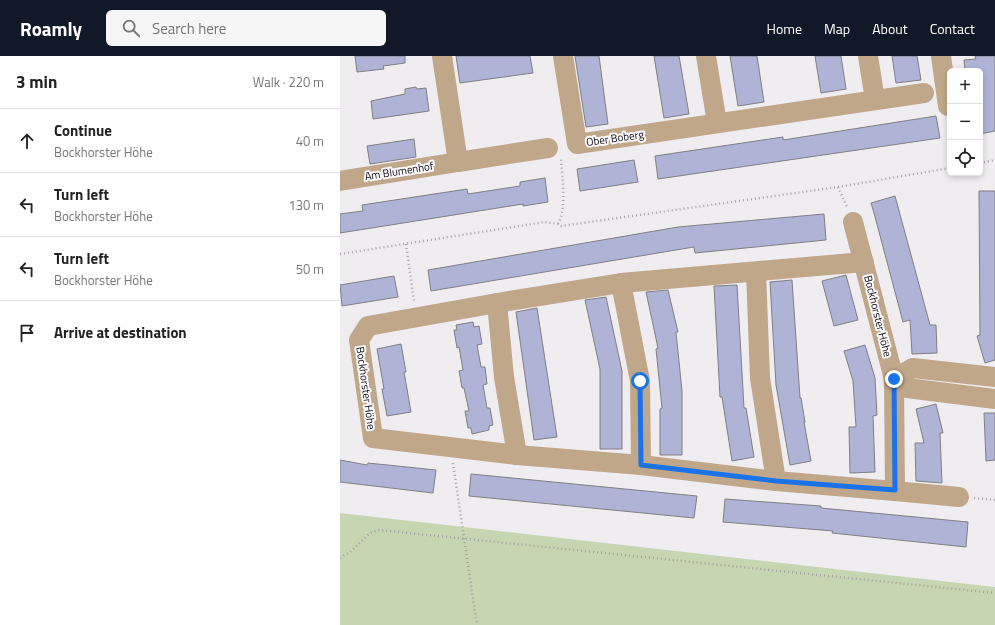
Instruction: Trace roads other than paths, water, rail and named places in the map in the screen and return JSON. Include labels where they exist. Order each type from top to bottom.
[{"type":"street","points":[[442,56],[458,162]]},
{"type":"street","name":"Ober Boberg","points":[[563,56],[577,144],[924,93]]},
{"type":"street","points":[[706,56],[717,123]]},
{"type":"street","points":[[868,56],[874,100]]},
{"type":"street","points":[[941,56],[948,104]]},
{"type":"street","name":"Am Blumenhof","points":[[340,181],[548,148]]},
{"type":"street","name":"Bockhorster Höhe","points":[[853,222],[894,379],[895,490]]},
{"type":"street","name":"Bockhorster Höhe","points":[[864,262],[621,283],[497,302],[368,326],[359,340],[373,438],[517,455],[641,465],[776,481],[895,490],[959,497]]},
{"type":"street","points":[[756,272],[760,378],[776,481]]},
{"type":"street","points":[[621,283],[640,381],[641,465]]},
{"type":"street","points":[[497,302],[504,377],[517,455]]},
{"type":"street","points":[[995,377],[913,368],[894,379],[907,388],[995,399]]}]
